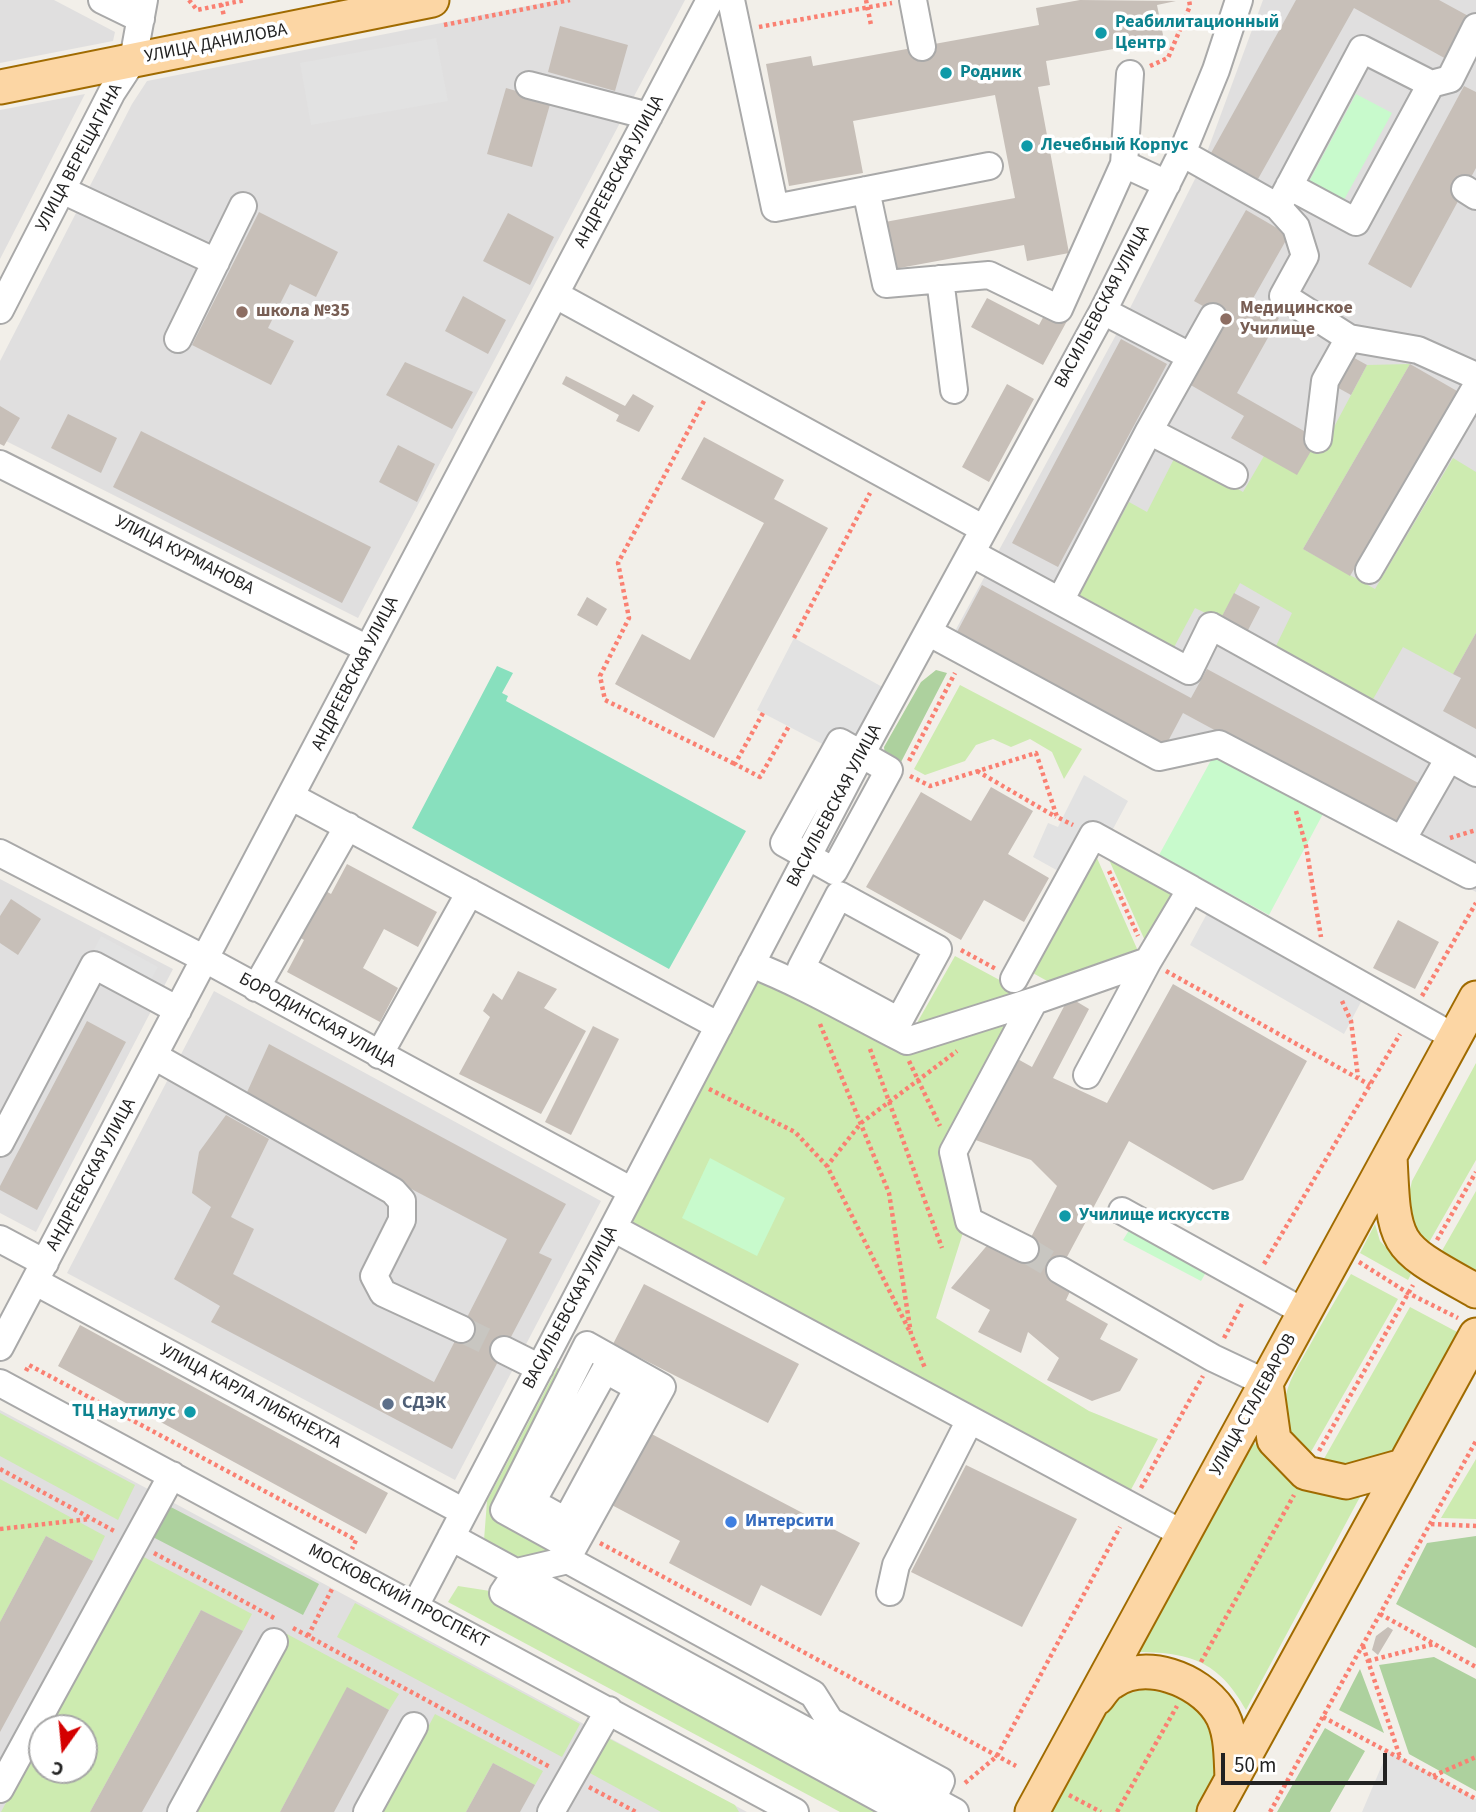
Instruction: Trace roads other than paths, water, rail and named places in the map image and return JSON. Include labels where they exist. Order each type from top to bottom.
[{"type":"main road","name":"УЛИЦА ДАНИЛОВА","points":[[0,87],[432,0]]},
{"type":"main road","name":"УЛИЦА СТАЛЕВАРОВ","points":[[1032,1812],[1390,1156],[1465,1032],[1476,998]]},
{"type":"main road","points":[[1390,1156],[1393,1218],[1398,1236],[1425,1262],[1476,1291]]},
{"type":"main road","points":[[1214,1812],[1403,1466],[1472,1329]]},
{"type":"main road","points":[[1266,1383],[1274,1440],[1306,1473],[1346,1482],[1403,1466]]},
{"type":"main road","points":[[1090,1704],[1112,1681],[1142,1673],[1167,1675],[1190,1682],[1220,1710],[1230,1741],[1232,1779]]},
{"type":"street","points":[[102,0],[143,9]]},
{"type":"street","name":"АНДРЕЕВСКАЯ УЛИЦА","points":[[0,1347],[710,0]]},
{"type":"street","points":[[732,0],[775,208],[989,166]]},
{"type":"street","name":"ВАСИЛЬЕВСКАЯ УЛИЦА","points":[[415,1606],[861,754],[1103,311],[1182,153],[1216,70],[1239,0]]},
{"type":"street","points":[[906,1],[922,47]]},
{"type":"street","name":"УЛИЦА ВЕРЕЩАГИНА","points":[[0,310],[112,92],[133,60],[143,9]]},
{"type":"street","points":[[1476,27],[1450,79],[1431,84],[1362,49],[1284,197],[1305,256],[1283,296],[1349,338],[1419,350],[1476,376]]},
{"type":"street","points":[[866,190],[886,284],[989,275],[1059,309],[1124,164],[1130,74]]},
{"type":"street","points":[[1182,153],[1284,197],[1356,222],[1431,84]]},
{"type":"street","points":[[529,85],[649,116]]},
{"type":"street","points":[[1124,164],[1167,184]]},
{"type":"street","points":[[62,191],[216,262]]},
{"type":"street","points":[[178,339],[243,206]]},
{"type":"street","points":[[940,279],[954,390]]},
{"type":"street","points":[[556,295],[984,529]]},
{"type":"street","points":[[1103,311],[1190,356]]},
{"type":"street","points":[[1060,601],[1149,431],[1213,317]]},
{"type":"street","points":[[1318,439],[1325,381],[1349,338]]},
{"type":"street","points":[[1369,570],[1476,387]]},
{"type":"street","points":[[1149,431],[1234,475]]},
{"type":"street","name":"УЛИЦА КУРМАНОВА","points":[[0,464],[368,649]]},
{"type":"street","points":[[971,553],[1189,671],[1211,626],[1476,773]]},
{"type":"street","points":[[928,632],[1159,757],[1219,744],[1469,875]]},
{"type":"street","points":[[1402,840],[1449,758]]},
{"type":"street","points":[[292,797],[719,1026]]},
{"type":"street","points":[[256,988],[348,826]]},
{"type":"street","points":[[1014,979],[1093,835],[1412,1013],[1465,1032]]},
{"type":"street","name":"БОРОДИНСКАЯ УЛИЦА","points":[[0,853],[205,959],[632,1191]]},
{"type":"street","points":[[1087,1074],[1148,961],[1191,889]]},
{"type":"street","points":[[379,1055],[470,892]]},
{"type":"street","points":[[839,895],[938,949],[899,1021],[820,997],[801,968],[839,895]]},
{"type":"street","points":[[751,964],[790,979],[907,1041],[1034,1002],[1148,961]]},
{"type":"street","points":[[0,1143],[8,1110],[94,965],[178,1010]]},
{"type":"street","points":[[1025,1249],[968,1221],[953,1152],[1034,1002]]},
{"type":"street","points":[[154,1056],[393,1191],[402,1201],[402,1220],[374,1276],[383,1293],[461,1329]]},
{"type":"street","points":[[1122,1211],[1304,1312]]},
{"type":"street","points":[[613,1228],[1183,1534]]},
{"type":"street","name":"УЛИЦА КАРЛА ЛИБКНЕХТА","points":[[0,1239],[41,1273],[464,1512]]},
{"type":"street","points":[[1060,1270],[1213,1357],[1266,1383]]},
{"type":"street","points":[[554,1342],[638,1388],[566,1521],[532,1502],[605,1370]]},
{"type":"street","points":[[587,1345],[662,1387],[573,1548],[504,1510],[581,1357],[587,1345]]},
{"type":"street","points":[[504,1350],[540,1368]]},
{"type":"street","name":"МОСКОВСКИЙ ПРОСПЕКТ","points":[[10,1382],[172,1475],[795,1812]]},
{"type":"street","points":[[890,1592],[896,1565],[970,1420]]},
{"type":"street","points":[[0,1789],[172,1475]]},
{"type":"street","points":[[451,1537],[942,1804]]},
{"type":"street","points":[[905,1812],[503,1593],[517,1572],[568,1560],[813,1694],[830,1721],[941,1781],[942,1804]]},
{"type":"street","points":[[181,1812],[274,1642]]},
{"type":"street","points":[[551,1812],[609,1710]]},
{"type":"street","points":[[367,1812],[414,1726]]},
{"type":"tunnel","points":[[1025,1249],[1060,1270]]},
{"type":"tunnel","points":[[461,1329],[504,1350]]},
{"type":"place","name":"Реабилитационный Центр","points":[[1101,33]]},
{"type":"place","name":"Родник","points":[[946,73]]},
{"type":"place","name":"Лечебный Корпус","points":[[1027,146]]},
{"type":"place","name":"школа №35","points":[[242,312]]},
{"type":"place","name":"Медицинское Училище","points":[[1226,319]]},
{"type":"place","name":"Училище искусств","points":[[1065,1216]]},
{"type":"place","name":"СДЭК","points":[[388,1404]]},
{"type":"place","name":"ТЦ Наутилус","points":[[190,1412]]},
{"type":"place","name":"Интерсити","points":[[731,1522]]}]
